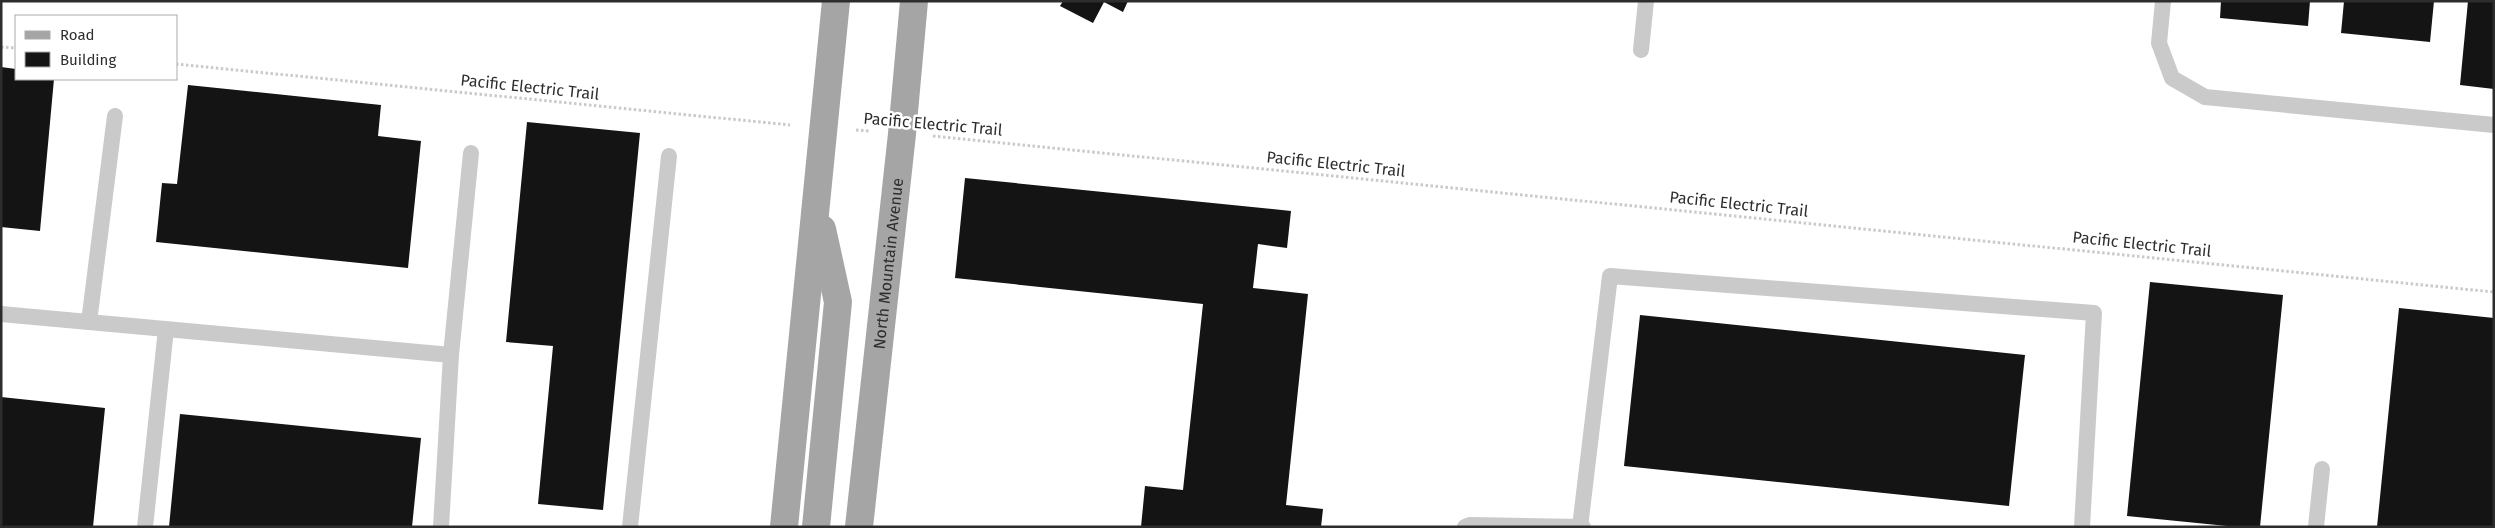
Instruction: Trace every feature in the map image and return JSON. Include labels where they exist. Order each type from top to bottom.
[{"type":"main road","points":[[784,527],[836,1]]},
{"type":"main road","name":"North Mountain Avenue","points":[[859,527],[902,134],[914,1]]},
{"type":"main road","points":[[816,203],[838,302],[816,527]]},
{"type":"lane","points":[[1641,50],[1646,1]]},
{"type":"lane","points":[[2163,1],[2159,43],[2172,78],[2205,97],[2494,125]]},
{"type":"lane","points":[[89,322],[115,116]]},
{"type":"lane","points":[[441,527],[451,355],[471,152]]},
{"type":"lane","points":[[630,527],[669,156]]},
{"type":"lane","points":[[1465,527],[1470,525],[1581,527],[1610,276],[2094,313],[2082,527]]},
{"type":"lane","points":[[1,314],[451,355]]},
{"type":"lane","points":[[145,527],[166,329]]},
{"type":"lane","points":[[2316,527],[2322,469]]},
{"type":"path","points":[[1,46],[15,48]]},
{"type":"path","name":"Pacific Electric Trail","points":[[178,64],[2494,292]]},
{"type":"building","points":[[1063,1],[1128,1],[1123,12],[1104,2],[1093,23],[1060,6]]},
{"type":"building","points":[[2221,1],[2310,1],[2308,26],[2220,18]]},
{"type":"building","points":[[2344,1],[2434,1],[2430,42],[2341,33]]},
{"type":"building","points":[[2468,1],[2494,1],[2494,89],[2460,85]]},
{"type":"building","points":[[1,67],[15,69],[15,80],[54,80],[40,231],[1,227]]},
{"type":"building","points":[[188,85],[381,105],[378,136],[421,141],[408,268],[156,242],[162,183],[177,184]]},
{"type":"building","points":[[527,122],[640,133],[603,510],[538,504],[553,346],[506,342]]},
{"type":"building","points":[[965,178],[1291,211],[1287,248],[1258,244],[1253,288],[1308,294],[1286,505],[1323,509],[1321,527],[1141,527],[1145,486],[1183,490],[1203,304],[955,278]]},
{"type":"building","points":[[2150,282],[2283,295],[2260,527],[2237,527],[2127,516]]},
{"type":"building","points":[[2399,308],[2494,318],[2494,527],[2377,527]]},
{"type":"building","points":[[1640,315],[2025,355],[2009,506],[1624,466]]},
{"type":"building","points":[[1,397],[105,408],[93,527],[1,527]]},
{"type":"building","points":[[180,414],[421,438],[412,527],[169,527]]}]
